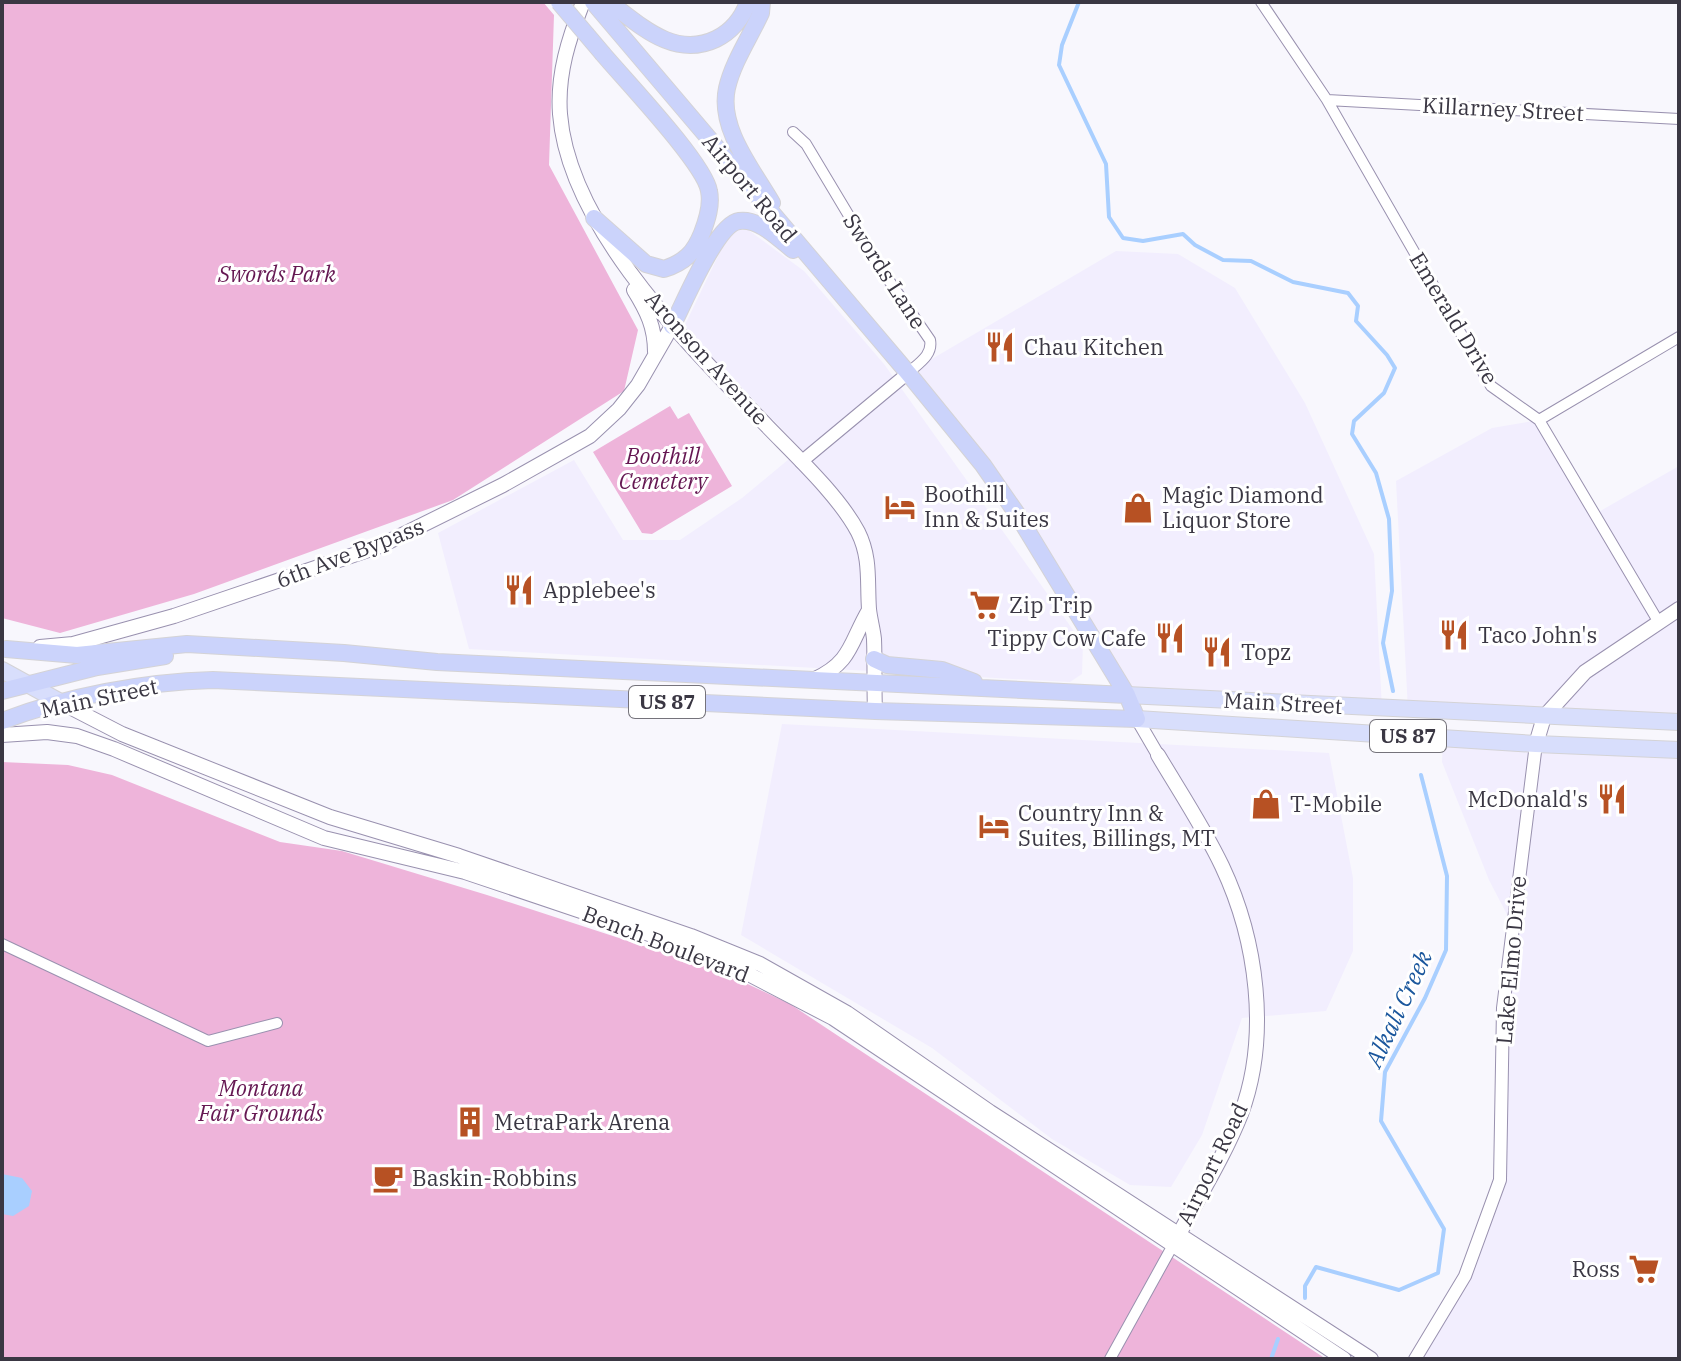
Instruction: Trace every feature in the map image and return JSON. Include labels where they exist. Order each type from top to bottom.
[{"type":"highway","points":[[559,2],[691,157],[709,188],[710,207],[701,234],[687,259],[664,269],[646,264],[594,218]]},
{"type":"highway","name":"Airport Road","points":[[593,2],[949,422],[1012,507],[1127,695],[1137,719]]},
{"type":"highway","points":[[616,7],[640,27],[663,40],[696,46],[731,30],[748,2]]},
{"type":"highway","points":[[762,2],[761,13],[727,88],[725,108],[737,141],[791,236]]},
{"type":"highway","points":[[672,326],[722,231],[739,221],[752,222],[767,230],[823,273]]},
{"type":"highway","points":[[4,649],[77,655],[187,644],[217,647]]},
{"type":"highway","name":"US 87","points":[[27,683],[111,664],[187,655],[217,647],[344,653],[437,662],[1127,695]]},
{"type":"highway","points":[[874,659],[887,665],[942,670],[987,688]]},
{"type":"highway","name":"Main Street","points":[[2,721],[62,703],[131,688],[198,681],[875,711]]},
{"type":"highway","name":"Main Street","points":[[2,691],[27,683]]},
{"type":"highway","name":"US 87","points":[[875,711],[1137,719]]},
{"type":"main road","name":"Aronson Avenue","points":[[583,2],[563,60],[560,112],[572,169],[594,218],[672,326],[801,462],[857,531],[868,563],[869,610],[874,636],[875,711]]},
{"type":"main road","points":[[594,218],[622,273],[650,317],[655,334],[655,353]]},
{"type":"main road","name":"6th Ave Bypass","points":[[4,649],[73,644],[174,616],[411,533],[590,436],[619,409],[638,385],[672,326]]},
{"type":"main road","name":"Lake Elmo Drive","points":[[1536,744],[1544,717],[1585,672],[1679,609]]},
{"type":"main road","name":"Aronson Avenue","points":[[814,680],[842,663],[869,610]]},
{"type":"main road","points":[[2,670],[95,722],[330,817],[459,856],[691,936],[760,964],[847,1013],[1345,1354],[1371,1359]]},
{"type":"main road","name":"Main Street","points":[[1127,695],[1679,722]]},
{"type":"main road","name":"Main Street","points":[[1137,719],[1679,750]]},
{"type":"main road","name":"Bench Boulevard","points":[[2,735],[47,732],[77,736],[324,838],[465,872],[726,963],[833,1018],[1176,1239]]},
{"type":"main road","name":"Airport Road","points":[[1158,755],[1216,853],[1233,890],[1248,942],[1255,1001],[1253,1067],[1241,1114],[1176,1239]]},
{"type":"street","name":"Emerald Drive","points":[[1261,2],[1327,100],[1491,386],[1539,420],[1658,621]]},
{"type":"street","name":"Killarney Street","points":[[1327,100],[1679,119]]},
{"type":"street","name":"Swords Lane","points":[[793,132],[806,144],[879,266],[930,340],[931,347],[928,355],[908,373],[801,462]]},
{"type":"street","points":[[1539,420],[1679,337]]},
{"type":"street","name":"Airport Road","points":[[1137,719],[1158,755]]},
{"type":"street","name":"Lake Elmo Drive","points":[[1415,1359],[1465,1276],[1500,1180],[1503,1008],[1536,744]]},
{"type":"street","points":[[2,944],[208,1041],[277,1023]]},
{"type":"street","name":"Airport Road","points":[[1110,1359],[1176,1239]]},
{"type":"shaded area","points":[[747,229],[804,271],[884,364],[1083,644],[1082,674],[1070,682],[469,649],[438,533],[574,460],[623,540],[680,540],[742,498],[801,449],[684,327],[730,231]]},
{"type":"shaded area","points":[[1116,251],[1178,254],[1235,288],[1305,403],[1374,554],[1382,709],[1127,695],[1012,507],[908,373]]},
{"type":"shaded area","points":[[1539,420],[1595,514],[1679,466],[1679,722],[1408,710],[1396,481],[1492,428]]},
{"type":"shaded area","points":[[782,724],[1329,753],[1353,878],[1353,951],[1326,1011],[1242,1018],[1202,1135],[1171,1187],[1130,1185],[1052,1139],[932,1048],[741,935]]},
{"type":"shaded area","points":[[1443,738],[1679,750],[1679,1359],[1415,1359],[1465,1276],[1500,1180],[1513,926],[1489,880],[1442,762]]},
{"type":"green space","name":"Swords Park","points":[[2,2],[543,2],[554,15],[549,165],[638,330],[624,391],[453,500],[194,594],[60,633],[2,618]]},
{"type":"green space","name":"Boothill Cemetery","points":[[670,406],[678,419],[689,413],[732,486],[652,534],[642,533],[593,452]]},
{"type":"green space","name":"Montana Fair Grounds","points":[[2,762],[68,765],[112,775],[280,842],[342,851],[720,971],[790,1004],[1326,1359],[2,1359]]},
{"type":"water","points":[[2,1174],[22,1178],[32,1191],[29,1206],[13,1216],[2,1214]]},
{"type":"waterway","name":"Alkali Creek","points":[[1079,2],[1062,45],[1059,65],[1106,164],[1109,217],[1123,238],[1143,241],[1183,234],[1195,245],[1223,260],[1251,261],[1293,282],[1348,293],[1358,306],[1356,321],[1395,368],[1384,393],[1354,421],[1352,434],[1376,473],[1389,519],[1392,591],[1383,643],[1393,691]]},
{"type":"waterway","name":"Alkali Creek","points":[[1305,1298],[1305,1286],[1316,1267],[1399,1290],[1438,1273],[1444,1229],[1381,1121],[1385,1072],[1425,998],[1446,950],[1447,876],[1421,775]]},
{"type":"waterway","name":"Alkali Creek","points":[[1271,1359],[1278,1339]]},
{"type":"place","name":"Chau Kitchen","points":[[1000,347]]},
{"type":"place","name":"Boothill Inn & Suites","points":[[900,507]]},
{"type":"place","name":"Magic Diamond Liquor Store","points":[[1138,508]]},
{"type":"place","name":"Applebee's","points":[[519,590]]},
{"type":"place","name":"Zip Trip","points":[[985,605]]},
{"type":"place","name":"Taco John's","points":[[1454,635]]},
{"type":"place","name":"Tippy Cow Cafe","points":[[1170,638]]},
{"type":"place","name":"Topz","points":[[1217,652]]},
{"type":"place","name":"McDonald's","points":[[1612,799]]},
{"type":"place","name":"T-Mobile","points":[[1266,804]]},
{"type":"place","name":"Country Inn & Suites, Billings, MT","points":[[994,826]]},
{"type":"place","name":"MetraPark Arena","points":[[470,1122]]},
{"type":"place","name":"Baskin-Robbins","points":[[388,1178]]},
{"type":"place","name":"Ross","points":[[1644,1269]]}]
